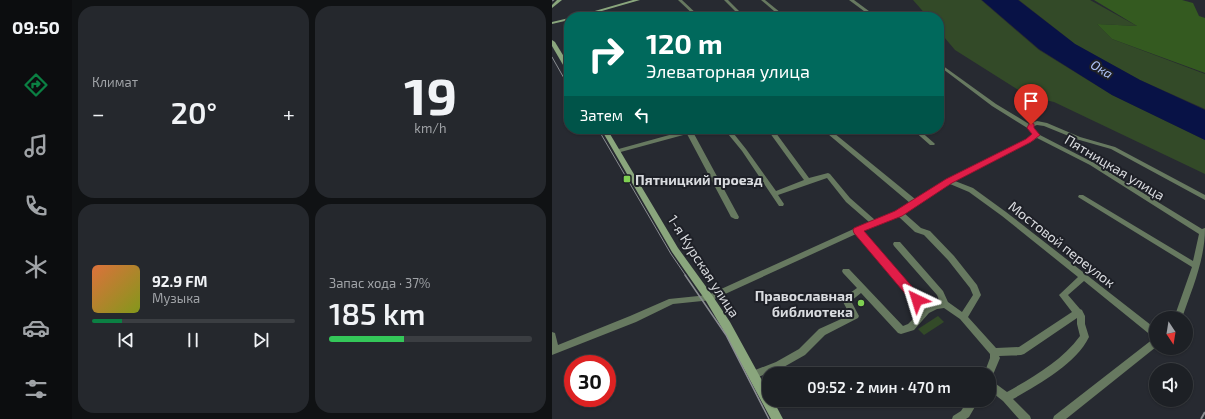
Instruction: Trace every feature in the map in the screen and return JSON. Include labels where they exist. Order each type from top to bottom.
[{"type":"street","points":[[552,7],[560,0]]},
{"type":"street","points":[[595,12],[638,0]]},
{"type":"street","points":[[680,0],[693,12]]},
{"type":"street","points":[[726,0],[739,12]]},
{"type":"street","points":[[763,0],[778,12]]},
{"type":"street","points":[[851,0],[868,12]]},
{"type":"street","points":[[552,23],[564,20]]},
{"type":"street","points":[[552,42],[564,62]]},
{"type":"street","name":"Пятницкая улица","points":[[944,68],[994,105],[1031,128],[1036,135],[1092,164],[1204,232]]},
{"type":"street","points":[[1031,128],[1034,124],[1045,124],[1078,138],[1113,148],[1205,198]]},
{"type":"street","name":"1-я Курская улица","points":[[607,134],[675,250],[709,298],[777,419]]},
{"type":"street","points":[[617,151],[678,134]]},
{"type":"street","points":[[691,134],[735,217]]},
{"type":"street","points":[[731,134],[744,150],[781,204]]},
{"type":"street","points":[[774,134],[808,181]]},
{"type":"street","points":[[831,134],[914,202]]},
{"type":"street","points":[[921,134],[932,144]]},
{"type":"street","points":[[552,336],[553,350],[633,320],[672,301],[709,298],[857,230],[898,213],[949,181],[1028,141],[1036,135]]},
{"type":"street","points":[[774,194],[828,175],[848,200],[874,223]]},
{"type":"street","name":"Мостовой переулок","points":[[949,181],[971,190],[1004,214],[1149,329]]},
{"type":"street","points":[[1081,197],[1112,214],[1196,266]]},
{"type":"street","points":[[898,213],[918,230],[927,233],[951,258],[974,287],[977,295],[963,316]]},
{"type":"street","points":[[857,230],[926,311]]},
{"type":"street","points":[[1180,311],[1196,266],[1204,232]]},
{"type":"street","points":[[897,244],[940,292],[945,304],[963,316],[994,352],[995,358],[992,367]]},
{"type":"street","points":[[846,271],[901,330],[911,326],[926,311],[935,306],[945,304]]},
{"type":"street","points":[[1006,398],[1058,364],[1080,346],[1086,337],[1081,324],[1081,316],[1079,312],[1063,295],[1083,277]]},
{"type":"street","points":[[753,375],[779,365],[802,352],[822,332],[855,316],[846,300],[862,288]]},
{"type":"street","points":[[994,352],[1021,351],[1079,312]]},
{"type":"street","points":[[1058,419],[1149,348]]},
{"type":"street","points":[[996,390],[1026,419]]},
{"type":"street","points":[[957,419],[965,414],[970,407]]},
{"type":"green space","points":[[913,0],[981,0],[1039,50],[1112,95],[1205,140],[1205,174],[1054,102],[1028,96],[955,50],[944,37],[944,12],[924,12]]},
{"type":"green space","points":[[1019,0],[1090,0],[1137,26],[1097,24],[1112,39],[1205,74],[1205,109],[1140,80],[1075,44]]},
{"type":"green space","points":[[1094,0],[1182,0],[1193,3],[1199,16],[1205,18],[1205,73],[1112,39],[1097,24],[1137,26]]},
{"type":"green space","points":[[938,316],[944,322],[924,335],[918,329]]},
{"type":"water","name":"Ока","points":[[982,0],[1018,0],[1075,44],[1140,80],[1205,110],[1205,140],[1112,95],[1039,49]]},
{"type":"tram line","points":[[552,57],[564,78]]},
{"type":"tram line","points":[[601,134],[671,254],[686,276]]},
{"type":"tram line","points":[[685,275],[726,335],[769,419]]},
{"type":"railway","points":[[1201,419],[1205,412]]},
{"type":"place","name":"Пятницкий проезд","points":[[627,179]]},
{"type":"place","name":"Православная библиотека","points":[[861,303]]},
{"type":"route","points":[[917,300],[857,230],[898,213],[949,181],[1028,141],[1036,135],[1031,128],[1031,125]]}]
